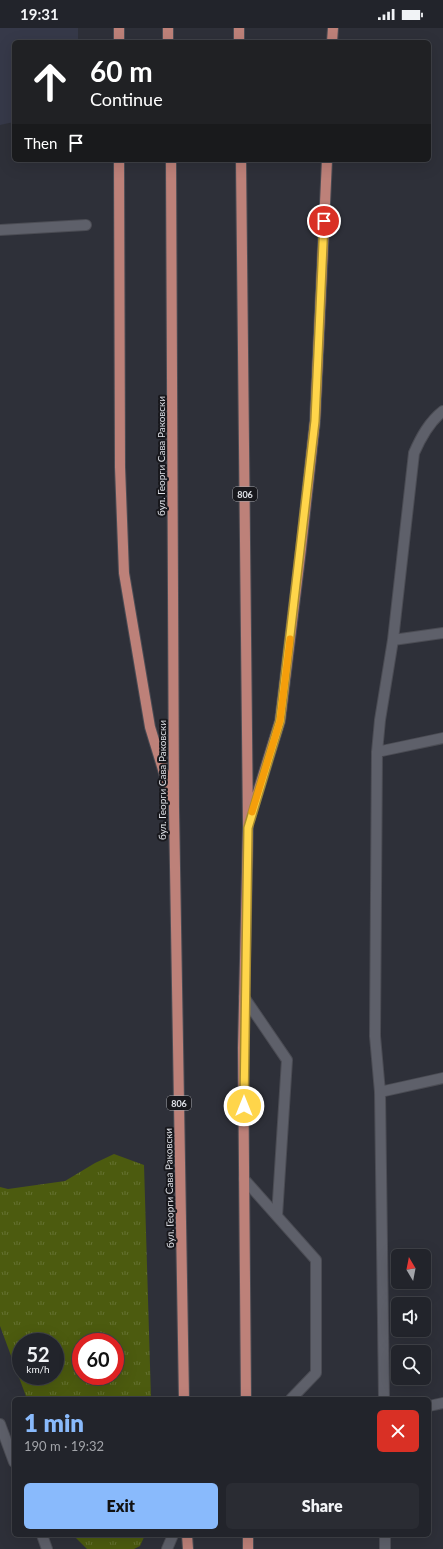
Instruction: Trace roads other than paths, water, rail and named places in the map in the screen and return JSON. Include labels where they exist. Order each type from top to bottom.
[{"type":"main road","points":[[119,28],[119,40]]},
{"type":"main road","points":[[168,28],[168,40]]},
{"type":"main road","points":[[238,28],[239,40]]},
{"type":"main road","points":[[332,40],[333,28]]},
{"type":"main road","points":[[119,162],[120,467],[124,573],[150,728],[174,808]]},
{"type":"main road","name":"бул. Георги Сава Раковски","points":[[171,162],[174,808],[184,1397]]},
{"type":"main road","name":"806","points":[[241,162],[248,828],[244,997],[246,1397]]},
{"type":"main road","points":[[248,828],[280,721],[300,557],[315,421],[327,162]]},
{"type":"main road","points":[[187,1537],[188,1549]]},
{"type":"main road","points":[[248,1537],[248,1549]]},
{"type":"street","points":[[0,230],[86,225]]},
{"type":"street","points":[[384,1397],[380,1092],[375,1036],[377,752],[380,720],[393,640],[414,453],[422,435],[430,424],[443,411]]},
{"type":"street","points":[[393,640],[443,633]]},
{"type":"street","points":[[377,752],[443,738]]},
{"type":"street","points":[[244,997],[287,1060],[277,1216]]},
{"type":"street","points":[[380,1092],[443,1078]]},
{"type":"street","points":[[244,1179],[316,1260],[316,1373],[293,1397]]},
{"type":"street","points":[[431,1406],[443,1403]]},
{"type":"street","points":[[0,1424],[12,1457]]},
{"type":"street","points":[[43,1537],[47,1549]]},
{"type":"street","points":[[167,1549],[171,1537]]},
{"type":"street","points":[[385,1537],[385,1549]]}]
